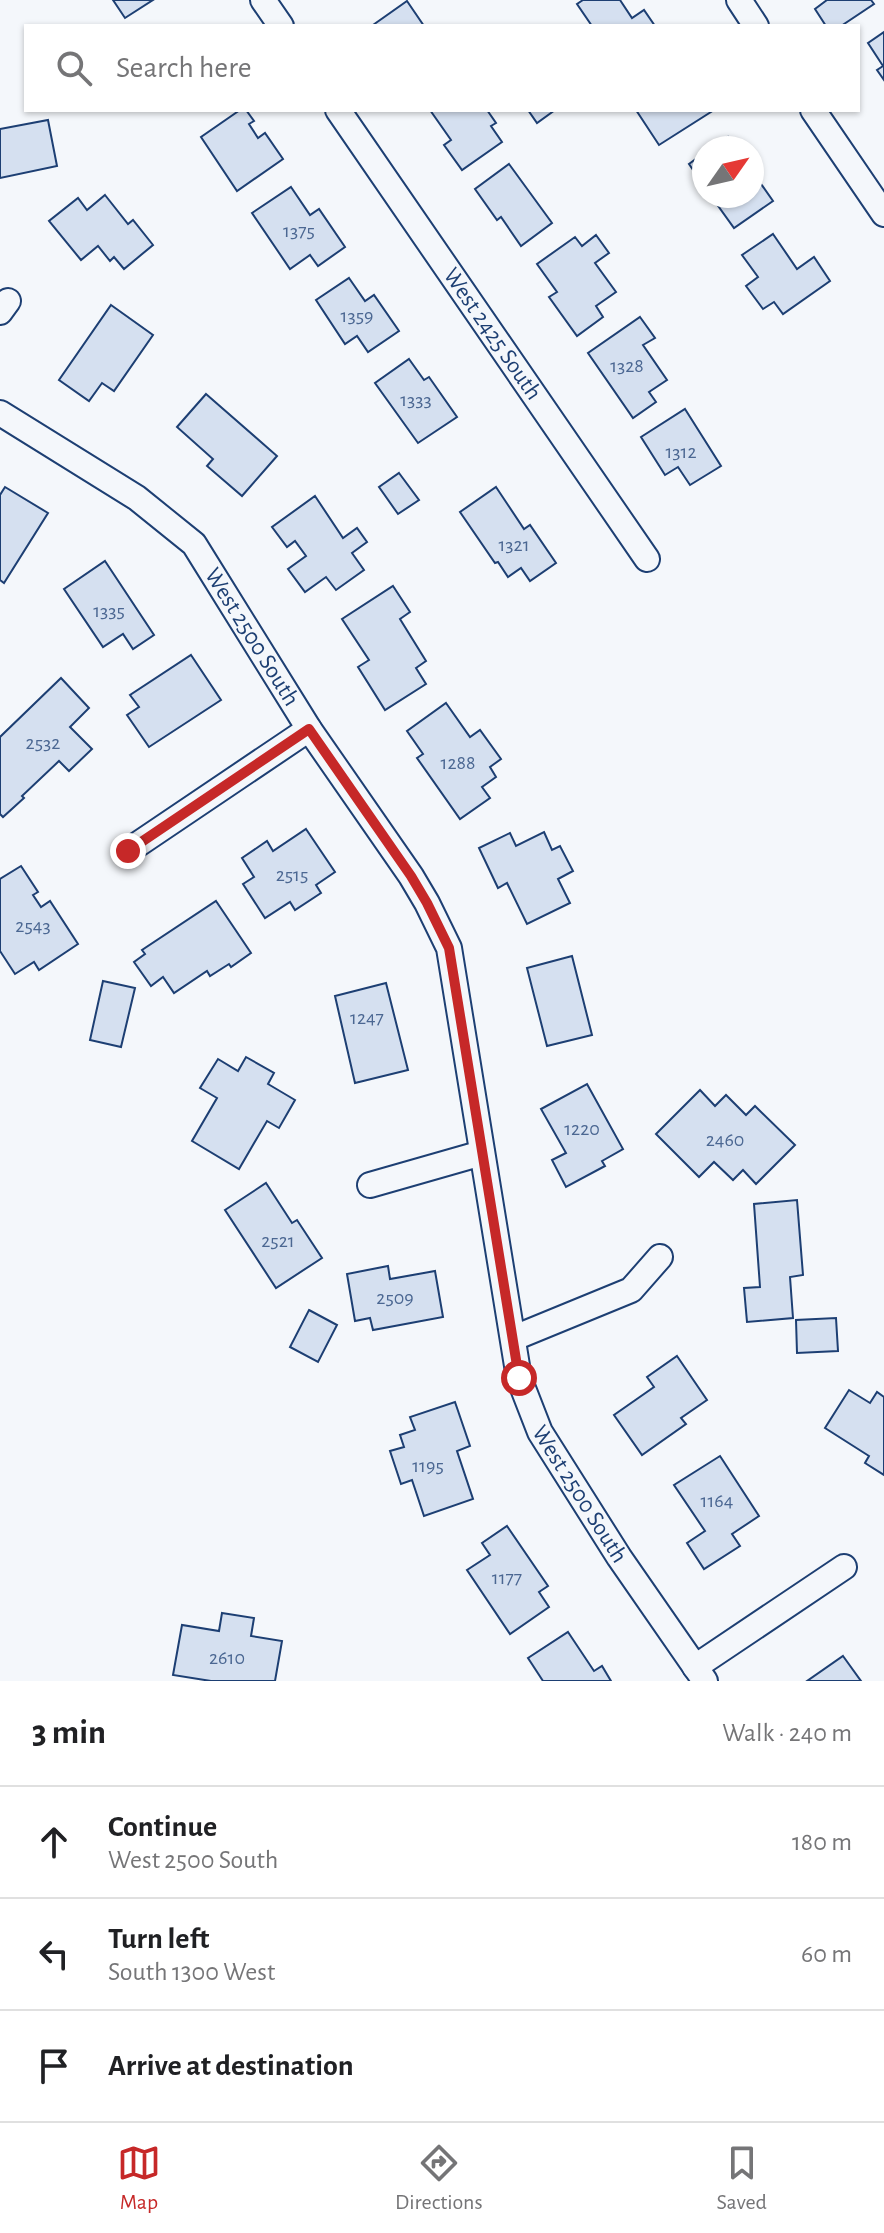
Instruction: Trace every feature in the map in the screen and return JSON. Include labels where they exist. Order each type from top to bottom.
[{"type":"street","points":[[263,0],[280,24]]},
{"type":"street","points":[[739,0],[755,24]]},
{"type":"street","name":"West 2425 South","points":[[339,112],[647,559]]},
{"type":"street","points":[[814,112],[884,214]]},
{"type":"street","name":"West 2500 South","points":[[0,413],[137,498],[194,544],[309,729],[427,903],[449,948],[519,1378],[540,1432],[619,1557],[700,1674]]},
{"type":"street","points":[[128,851],[309,729]]},
{"type":"street","points":[[370,1185],[482,1153]]},
{"type":"street","points":[[514,1338],[631,1290],[660,1257]]},
{"type":"street","points":[[700,1674],[844,1567]]},
{"type":"building","points":[[113,0],[153,0],[125,18]]},
{"type":"building","points":[[583,0],[620,0],[632,18],[644,10],[654,24],[591,24],[577,4]]},
{"type":"building","points":[[827,0],[871,0],[874,4],[844,24],[825,24],[815,9]]},
{"type":"building","points":[[407,1],[423,24],[374,24]]},
{"type":"building","points":[[884,32],[884,80],[877,70],[883,66],[868,43]]},
{"type":"building","points":[[237,112],[247,112],[254,121],[249,124],[258,138],[265,133],[283,159],[237,191],[201,137]]},
{"type":"building","points":[[431,112],[488,112],[496,123],[491,126],[502,142],[462,170],[444,145],[451,140]]},
{"type":"building","points":[[529,112],[552,112],[537,123]]},
{"type":"building","points":[[637,112],[711,112],[659,145]]},
{"type":"building","points":[[48,120],[57,166],[0,178],[0,129]]},
{"type":"building","points":[[509,164],[552,223],[521,246],[501,217],[497,220],[475,189]]},
{"type":"building","points":[[291,187],[310,215],[319,209],[345,247],[318,266],[310,255],[290,269],[252,213]]},
{"type":"building","points":[[764,188],[773,201],[764,207]]},
{"type":"building","points":[[105,195],[128,224],[133,220],[153,245],[124,269],[114,257],[110,261],[98,246],[81,260],[49,221],[78,198],[87,210]]},
{"type":"building","points":[[720,208],[763,208],[734,228]]},
{"type":"building","points":[[773,234],[797,269],[814,257],[830,281],[783,314],[774,302],[763,309],[746,286],[758,277],[742,255]]},
{"type":"building","points":[[596,235],[609,253],[595,263],[616,292],[596,306],[603,317],[577,336],[549,297],[557,292],[537,264],[575,237],[582,246]]},
{"type":"building","points":[[349,278],[365,301],[374,295],[399,331],[368,352],[357,336],[345,344],[316,300]]},
{"type":"building","points":[[111,305],[153,335],[114,391],[102,383],[89,401],[59,380]]},
{"type":"building","points":[[640,317],[655,338],[643,345],[667,380],[649,392],[656,402],[633,418],[588,353]]},
{"type":"building","points":[[409,359],[424,380],[429,377],[457,417],[418,443],[375,383]]},
{"type":"building","points":[[206,394],[277,456],[242,496],[207,466],[213,459],[177,427]]},
{"type":"building","points":[[685,409],[721,466],[690,485],[678,467],[665,475],[641,437]]},
{"type":"building","points":[[399,473],[419,500],[398,514],[379,487]]},
{"type":"building","points":[[5,487],[48,513],[4,583],[0,580],[0,495]]},
{"type":"building","points":[[496,487],[524,529],[530,525],[556,563],[530,581],[521,568],[508,577],[460,512]]},
{"type":"building","points":[[315,496],[343,538],[357,528],[367,542],[352,553],[364,570],[336,590],[326,577],[305,592],[288,569],[306,556],[295,541],[287,547],[272,527]]},
{"type":"building","points":[[105,561],[154,635],[133,649],[123,634],[103,647],[64,589]]},
{"type":"building","points":[[393,586],[410,612],[400,619],[426,661],[416,668],[426,684],[385,710],[358,667],[369,660],[342,619]]},
{"type":"building","points":[[191,655],[221,700],[149,747],[127,715],[139,707],[130,695]]},
{"type":"building","points":[[61,678],[89,708],[70,727],[92,749],[69,771],[59,761],[3,817],[0,814],[0,737]]},
{"type":"building","points":[[446,703],[470,737],[480,730],[501,759],[490,767],[496,777],[482,787],[490,798],[460,819],[417,758],[423,754],[407,731]]},
{"type":"building","points":[[306,829],[335,872],[316,885],[321,893],[295,910],[290,902],[265,918],[243,884],[254,877],[242,858],[267,841],[273,851]]},
{"type":"building","points":[[544,832],[552,850],[560,846],[573,871],[558,879],[570,903],[527,924],[507,883],[498,888],[479,848],[510,833],[516,846]]},
{"type":"building","points":[[21,866],[38,892],[33,895],[41,907],[50,901],[78,944],[39,970],[34,962],[15,974],[0,951],[0,879]]},
{"type":"building","points":[[216,901],[251,953],[231,967],[229,964],[210,976],[207,971],[174,993],[163,977],[151,986],[134,962],[145,954],[142,950]]},
{"type":"building","points":[[572,956],[592,1035],[547,1046],[527,968]]},
{"type":"building","points":[[103,981],[135,988],[121,1047],[90,1040]]},
{"type":"building","points":[[386,983],[408,1070],[355,1083],[335,996]]},
{"type":"building","points":[[246,1057],[274,1073],[268,1084],[295,1100],[279,1128],[267,1121],[239,1169],[192,1141],[217,1098],[200,1088],[218,1059],[238,1071]]},
{"type":"building","points":[[587,1084],[623,1149],[602,1161],[605,1166],[566,1187],[552,1160],[566,1153],[541,1109]]},
{"type":"building","points":[[700,1090],[715,1106],[726,1095],[746,1115],[755,1106],[795,1145],[756,1184],[743,1170],[733,1180],[714,1162],[699,1177],[656,1134]]},
{"type":"building","points":[[266,1183],[292,1223],[297,1220],[322,1258],[276,1288],[225,1210]]},
{"type":"building","points":[[797,1200],[803,1275],[790,1277],[793,1318],[747,1322],[744,1288],[760,1287],[754,1204]]},
{"type":"building","points":[[388,1266],[390,1279],[435,1271],[443,1317],[373,1330],[370,1318],[355,1321],[347,1274]]},
{"type":"building","points":[[309,1310],[337,1325],[318,1362],[290,1347]]},
{"type":"building","points":[[836,1318],[838,1351],[797,1353],[796,1320]]},
{"type":"building","points":[[677,1356],[707,1400],[681,1418],[686,1424],[642,1455],[614,1415],[654,1387],[647,1377]]},
{"type":"building","points":[[849,1390],[870,1403],[877,1392],[884,1397],[884,1475],[865,1463],[869,1456],[825,1428]]},
{"type":"building","points":[[455,1402],[470,1446],[457,1451],[473,1499],[424,1516],[412,1480],[401,1484],[390,1451],[404,1447],[400,1435],[415,1430],[410,1417]]},
{"type":"building","points":[[720,1456],[759,1516],[732,1534],[740,1546],[704,1569],[687,1543],[705,1531],[674,1485]]},
{"type":"building","points":[[507,1526],[548,1586],[539,1592],[549,1607],[510,1634],[467,1570],[490,1555],[482,1543]]},
{"type":"building","points":[[222,1613],[254,1618],[251,1636],[282,1641],[275,1681],[211,1681],[173,1675],[182,1625],[219,1631]]},
{"type":"building","points":[[568,1632],[594,1671],[602,1666],[611,1681],[543,1681],[528,1658]]},
{"type":"building","points":[[843,1656],[861,1681],[807,1681]]},
{"type":"route","points":[[128,851],[309,729],[411,876],[449,948],[519,1378]]}]
